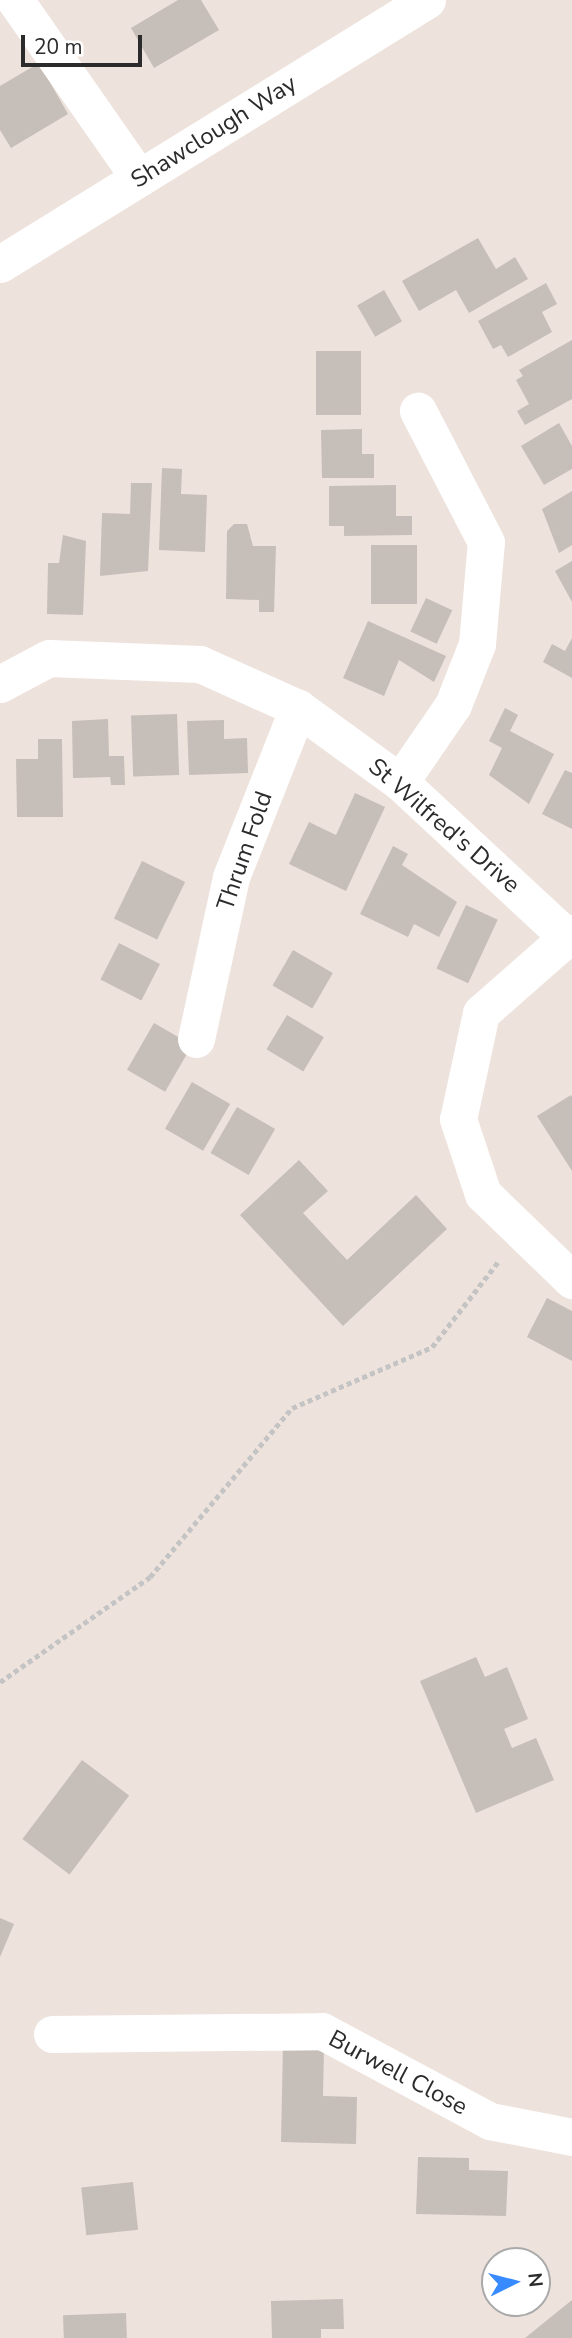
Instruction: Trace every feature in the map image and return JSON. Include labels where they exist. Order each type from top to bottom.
[{"type":"street","points":[[15,0],[139,178]]},
{"type":"street","name":"Shawclough Way","points":[[0,264],[411,4]]},
{"type":"street","points":[[400,782],[453,705],[477,644],[486,542],[418,411]]},
{"type":"street","name":"St Wilfred's Drive","points":[[0,684],[49,659],[200,664],[298,708],[400,782],[570,935]]},
{"type":"street","name":"Thrum Fold","points":[[197,1038],[231,877],[298,708]]},
{"type":"street","points":[[570,935],[481,1013],[458,1119],[483,1194],[521,1234],[572,1280]]},
{"type":"street","name":"Burwell Close","points":[[52,2034],[322,2031],[490,2121],[572,2137]]},
{"type":"path","points":[[0,1682],[150,1577],[292,1408],[432,1347],[521,1234]]},
{"type":"building","points":[[178,0],[201,0],[219,30],[154,68],[131,28]]},
{"type":"building","points":[[39,63],[68,114],[11,148],[0,130],[0,86]]},
{"type":"building","points":[[478,238],[496,269],[515,257],[528,279],[469,313],[456,290],[419,311],[402,281]]},
{"type":"building","points":[[546,283],[557,304],[542,312],[552,332],[508,357],[501,345],[493,349],[478,321]]},
{"type":"building","points":[[384,290],[402,321],[375,337],[357,306]]},
{"type":"building","points":[[572,340],[572,399],[525,425],[517,411],[529,404],[516,380],[523,376],[519,370]]},
{"type":"building","points":[[316,351],[361,351],[361,415],[316,415]]},
{"type":"building","points":[[559,423],[572,446],[572,469],[544,485],[521,446]]},
{"type":"building","points":[[362,429],[362,454],[374,454],[374,478],[322,478],[321,430]]},
{"type":"building","points":[[162,468],[182,469],[181,494],[207,495],[205,552],[159,550]]},
{"type":"building","points":[[131,483],[152,483],[148,571],[100,576],[102,513],[130,514]]},
{"type":"building","points":[[396,485],[396,516],[412,516],[412,535],[344,536],[344,526],[329,526],[329,486]]},
{"type":"building","points":[[572,491],[572,545],[559,553],[542,509]]},
{"type":"building","points":[[234,524],[247,524],[253,546],[276,546],[274,612],[259,612],[259,600],[226,599],[227,531]]},
{"type":"building","points":[[63,535],[86,541],[83,615],[47,614],[48,563],[59,563]]},
{"type":"building","points":[[371,545],[417,545],[417,604],[371,604]]},
{"type":"building","points":[[572,561],[572,602],[555,571]]},
{"type":"building","points":[[426,598],[452,610],[437,644],[410,632]]},
{"type":"building","points":[[368,621],[446,656],[434,682],[399,660],[384,696],[343,678]]},
{"type":"building","points":[[572,638],[572,678],[543,662],[552,644],[565,651]]},
{"type":"building","points":[[505,708],[518,715],[510,731],[554,754],[529,804],[489,775],[502,748],[489,741]]},
{"type":"building","points":[[177,714],[179,775],[133,777],[131,716]]},
{"type":"building","points":[[108,719],[109,756],[124,756],[125,785],[111,785],[110,777],[73,778],[72,721]]},
{"type":"building","points":[[224,720],[224,739],[247,738],[248,773],[189,775],[187,721]]},
{"type":"building","points":[[38,739],[62,739],[63,817],[17,817],[16,759],[38,759]]},
{"type":"building","points":[[565,770],[572,773],[572,829],[542,814]]},
{"type":"building","points":[[355,793],[385,807],[346,891],[289,864],[309,822],[336,835]]},
{"type":"building","points":[[393,846],[408,854],[402,865],[457,902],[439,937],[414,924],[408,937],[360,914]]},
{"type":"building","points":[[142,861],[185,882],[157,940],[114,919]]},
{"type":"building","points":[[466,905],[498,920],[468,983],[436,968]]},
{"type":"building","points":[[119,943],[160,964],[141,1000],[100,980]]},
{"type":"building","points":[[293,950],[333,973],[312,1009],[273,986]]},
{"type":"building","points":[[287,1015],[324,1037],[303,1071],[266,1049]]},
{"type":"building","points":[[154,1023],[192,1045],[165,1092],[127,1070]]},
{"type":"building","points":[[192,1082],[230,1104],[203,1151],[165,1129]]},
{"type":"building","points":[[571,1095],[572,1097],[572,1171],[537,1116]]},
{"type":"building","points":[[237,1107],[275,1129],[249,1175],[210,1153]]},
{"type":"building","points":[[299,1160],[328,1191],[303,1213],[347,1260],[416,1195],[447,1229],[343,1326],[240,1215]]},
{"type":"building","points":[[547,1298],[572,1311],[572,1361],[527,1337]]},
{"type":"building","points":[[476,1657],[485,1677],[507,1667],[528,1719],[504,1729],[512,1748],[536,1738],[554,1780],[476,1813],[420,1681]]},
{"type":"building","points":[[82,1760],[129,1796],[70,1875],[22,1839]]},
{"type":"building","points":[[0,1918],[14,1924],[0,1957]]},
{"type":"building","points":[[283,2045],[324,2046],[323,2096],[357,2097],[356,2144],[281,2142]]},
{"type":"building","points":[[418,2157],[469,2158],[469,2170],[508,2171],[506,2216],[416,2214]]},
{"type":"building","points":[[133,2182],[138,2230],[86,2235],[81,2187]]},
{"type":"building","points":[[343,2299],[344,2329],[321,2329],[321,2338],[272,2338],[271,2301]]},
{"type":"building","points":[[572,2300],[572,2338],[525,2338],[551,2317]]},
{"type":"building","points":[[126,2313],[127,2338],[64,2338],[63,2315]]}]
